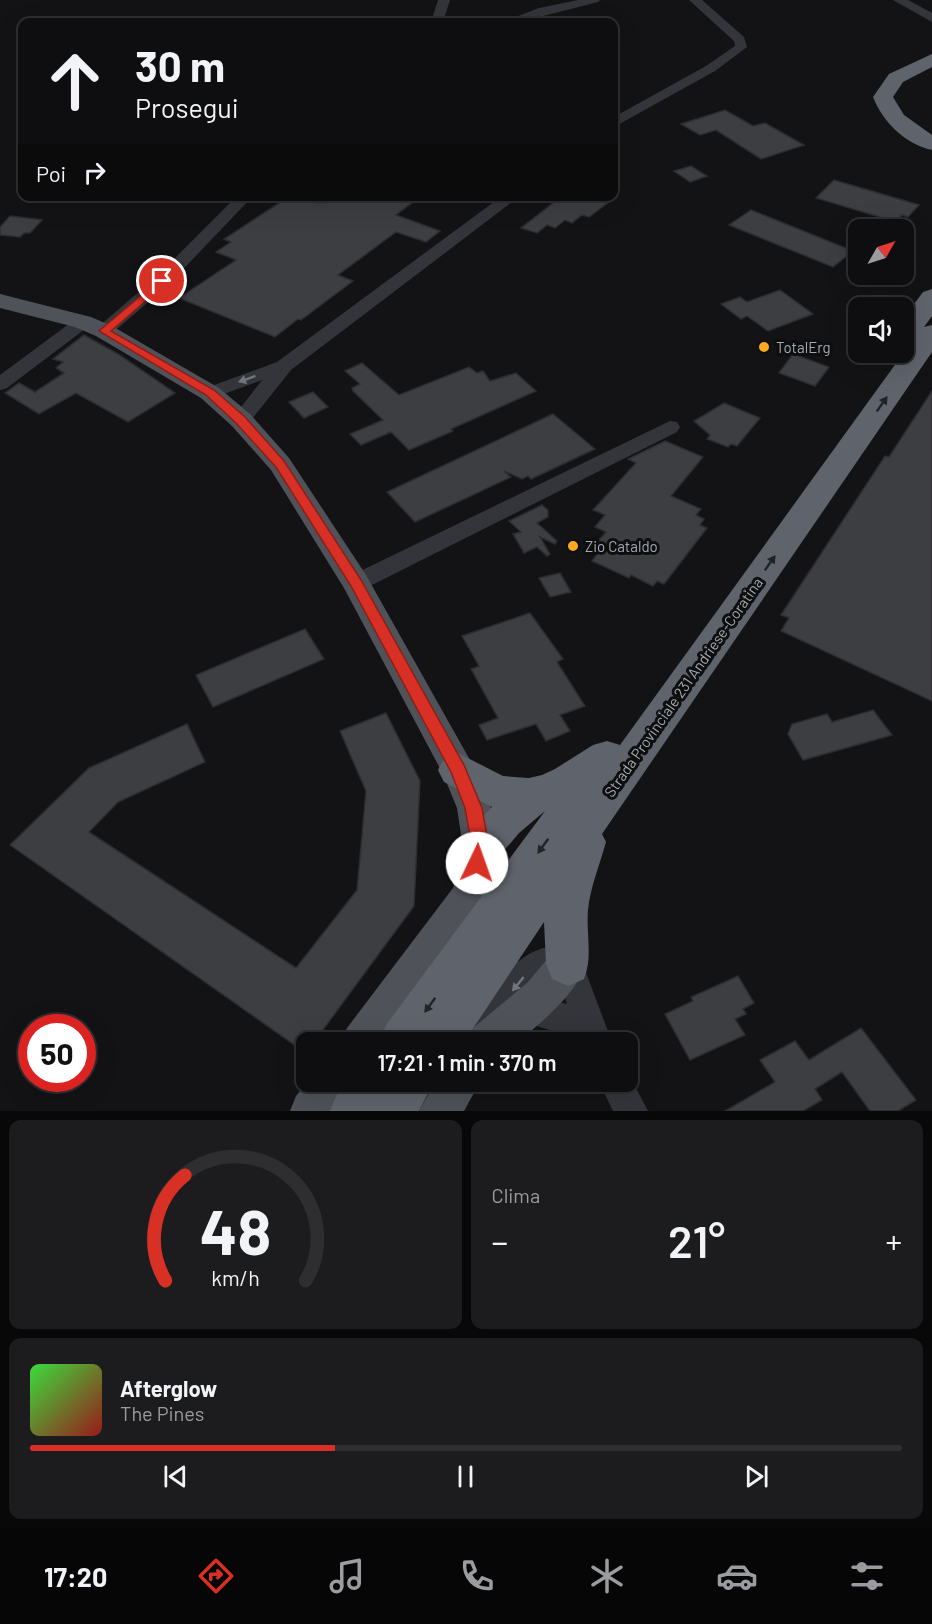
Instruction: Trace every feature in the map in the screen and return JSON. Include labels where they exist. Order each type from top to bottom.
[{"type":"highway","points":[[932,60],[898,76],[886,86],[883,97],[891,115],[904,127],[932,144]]},
{"type":"highway","points":[[914,322],[932,297]]},
{"type":"highway","name":"Strada Provinciale 231 Andriese-Coratina","points":[[443,1032],[591,817],[932,333]]},
{"type":"highway","name":"Strada Provinciale 231 Andriese-Coratina","points":[[410,1032],[885,363]]},
{"type":"highway","points":[[481,847],[505,820],[534,796],[564,785],[606,758]]},
{"type":"highway","points":[[458,770],[500,792],[534,796]]},
{"type":"highway","points":[[568,963],[565,932],[567,907],[591,817]]},
{"type":"highway","points":[[354,1111],[368,1092]]},
{"type":"highway","points":[[390,1111],[403,1092]]},
{"type":"main road","points":[[0,301],[93,326],[210,393],[241,420],[280,464],[356,583],[458,770],[474,808],[481,847],[470,895],[369,1032]]},
{"type":"main road","points":[[497,1032],[528,1009],[553,983],[568,963]]},
{"type":"main road","points":[[311,1111],[325,1092]]},
{"type":"main road","points":[[440,1111],[452,1092]]},
{"type":"street","points":[[438,18],[444,0]]},
{"type":"street","points":[[521,18],[594,0]]},
{"type":"street","points":[[618,120],[708,70],[741,47],[740,40],[695,0]]},
{"type":"street","points":[[899,0],[932,18]]},
{"type":"street","points":[[0,384],[162,281],[241,201]]},
{"type":"street","points":[[241,420],[284,366],[506,201]]},
{"type":"street","points":[[210,393],[284,366]]},
{"type":"street","points":[[356,583],[670,427]]},
{"type":"street","points":[[490,1032],[512,990],[523,976],[539,964],[568,963],[591,1032]]},
{"type":"street","points":[[528,1009],[564,1019],[581,1032]]},
{"type":"street","points":[[621,1092],[631,1111]]},
{"type":"building","points":[[725,110],[753,126],[765,123],[804,145],[761,159],[716,130],[700,135],[681,124]]},
{"type":"building","points":[[691,166],[707,176],[690,182],[674,171]]},
{"type":"building","points":[[834,180],[919,205],[908,217],[902,215],[899,219],[886,219],[816,198]]},
{"type":"building","points":[[282,201],[320,203],[323,201],[414,201],[396,215],[440,231],[426,242],[396,232],[338,275],[353,281],[275,337],[179,298],[236,260],[216,252],[231,242],[224,239]]},
{"type":"building","points":[[556,201],[609,202],[589,217],[582,215],[572,223],[565,220],[555,228],[547,225],[537,233],[521,228]]},
{"type":"building","points":[[751,210],[848,249],[848,255],[833,267],[729,225]]},
{"type":"building","points":[[10,216],[42,220],[30,233],[24,233],[20,237],[0,235],[0,227]]},
{"type":"building","points":[[780,290],[813,314],[768,331],[747,316],[741,319],[721,304],[740,297],[747,302]]},
{"type":"building","points":[[84,335],[118,354],[175,393],[128,422],[76,393],[39,414],[5,393],[19,383],[35,392],[64,373],[56,368],[63,362],[53,359]]},
{"type":"building","points":[[793,354],[829,367],[815,386],[779,373]]},
{"type":"building","points":[[362,363],[399,395],[469,367],[477,373],[483,371],[490,381],[516,373],[536,391],[409,450],[391,432],[361,445],[350,434],[383,420],[353,391],[352,388],[360,384],[345,371]]},
{"type":"building","points":[[932,391],[932,701],[781,631],[789,618],[781,615],[885,456],[889,457]]},
{"type":"building","points":[[313,392],[328,407],[304,418],[289,402]]},
{"type":"building","points":[[724,403],[760,418],[737,446],[731,444],[728,447],[707,439],[710,435],[694,421]]},
{"type":"building","points":[[553,414],[595,449],[531,479],[528,476],[522,479],[504,471],[511,477],[415,522],[387,492]]},
{"type":"building","points":[[665,441],[703,457],[671,496],[701,509],[696,515],[704,519],[700,525],[707,528],[664,584],[657,581],[653,586],[631,575],[629,578],[592,561],[600,550],[593,547],[606,532],[595,527],[605,515],[593,510],[636,463],[628,459]]},
{"type":"building","points":[[542,505],[548,510],[548,517],[537,523],[557,541],[555,544],[540,537],[550,554],[547,556],[537,547],[524,553],[513,534],[521,532],[509,521]]},
{"type":"building","points":[[560,573],[571,592],[550,597],[539,578]]},
{"type":"building","points":[[530,613],[563,659],[557,662],[585,706],[560,715],[570,731],[546,741],[536,724],[487,740],[479,725],[498,718],[471,669],[479,666],[462,636]]},
{"type":"building","points":[[305,629],[324,659],[213,707],[196,675]]},
{"type":"building","points":[[873,710],[892,735],[803,760],[788,734],[792,724],[827,714],[832,722]]},
{"type":"building","points":[[386,713],[420,781],[414,906],[321,1032],[296,1032],[296,1046],[10,845],[89,768],[187,724],[205,762],[118,802],[89,832],[296,968],[357,890],[366,791],[340,731]]},
{"type":"building","points":[[738,976],[754,1003],[743,1009],[746,1014],[735,1019],[745,1035],[690,1060],[665,1014],[693,1001],[691,997]]},
{"type":"building","points":[[861,1028],[916,1100],[898,1111],[870,1111],[842,1072],[815,1089],[822,1100],[803,1111],[725,1111],[775,1082],[760,1060],[795,1041],[809,1060]]},
{"type":"place","name":"TotalErg","points":[[764,347]]},
{"type":"place","name":"Zio Cataldo","points":[[573,546]]},
{"type":"route","points":[[162,281],[104,331],[210,393],[241,420],[280,464],[356,583],[399,658],[458,770],[474,808],[481,847],[477,863]]}]
